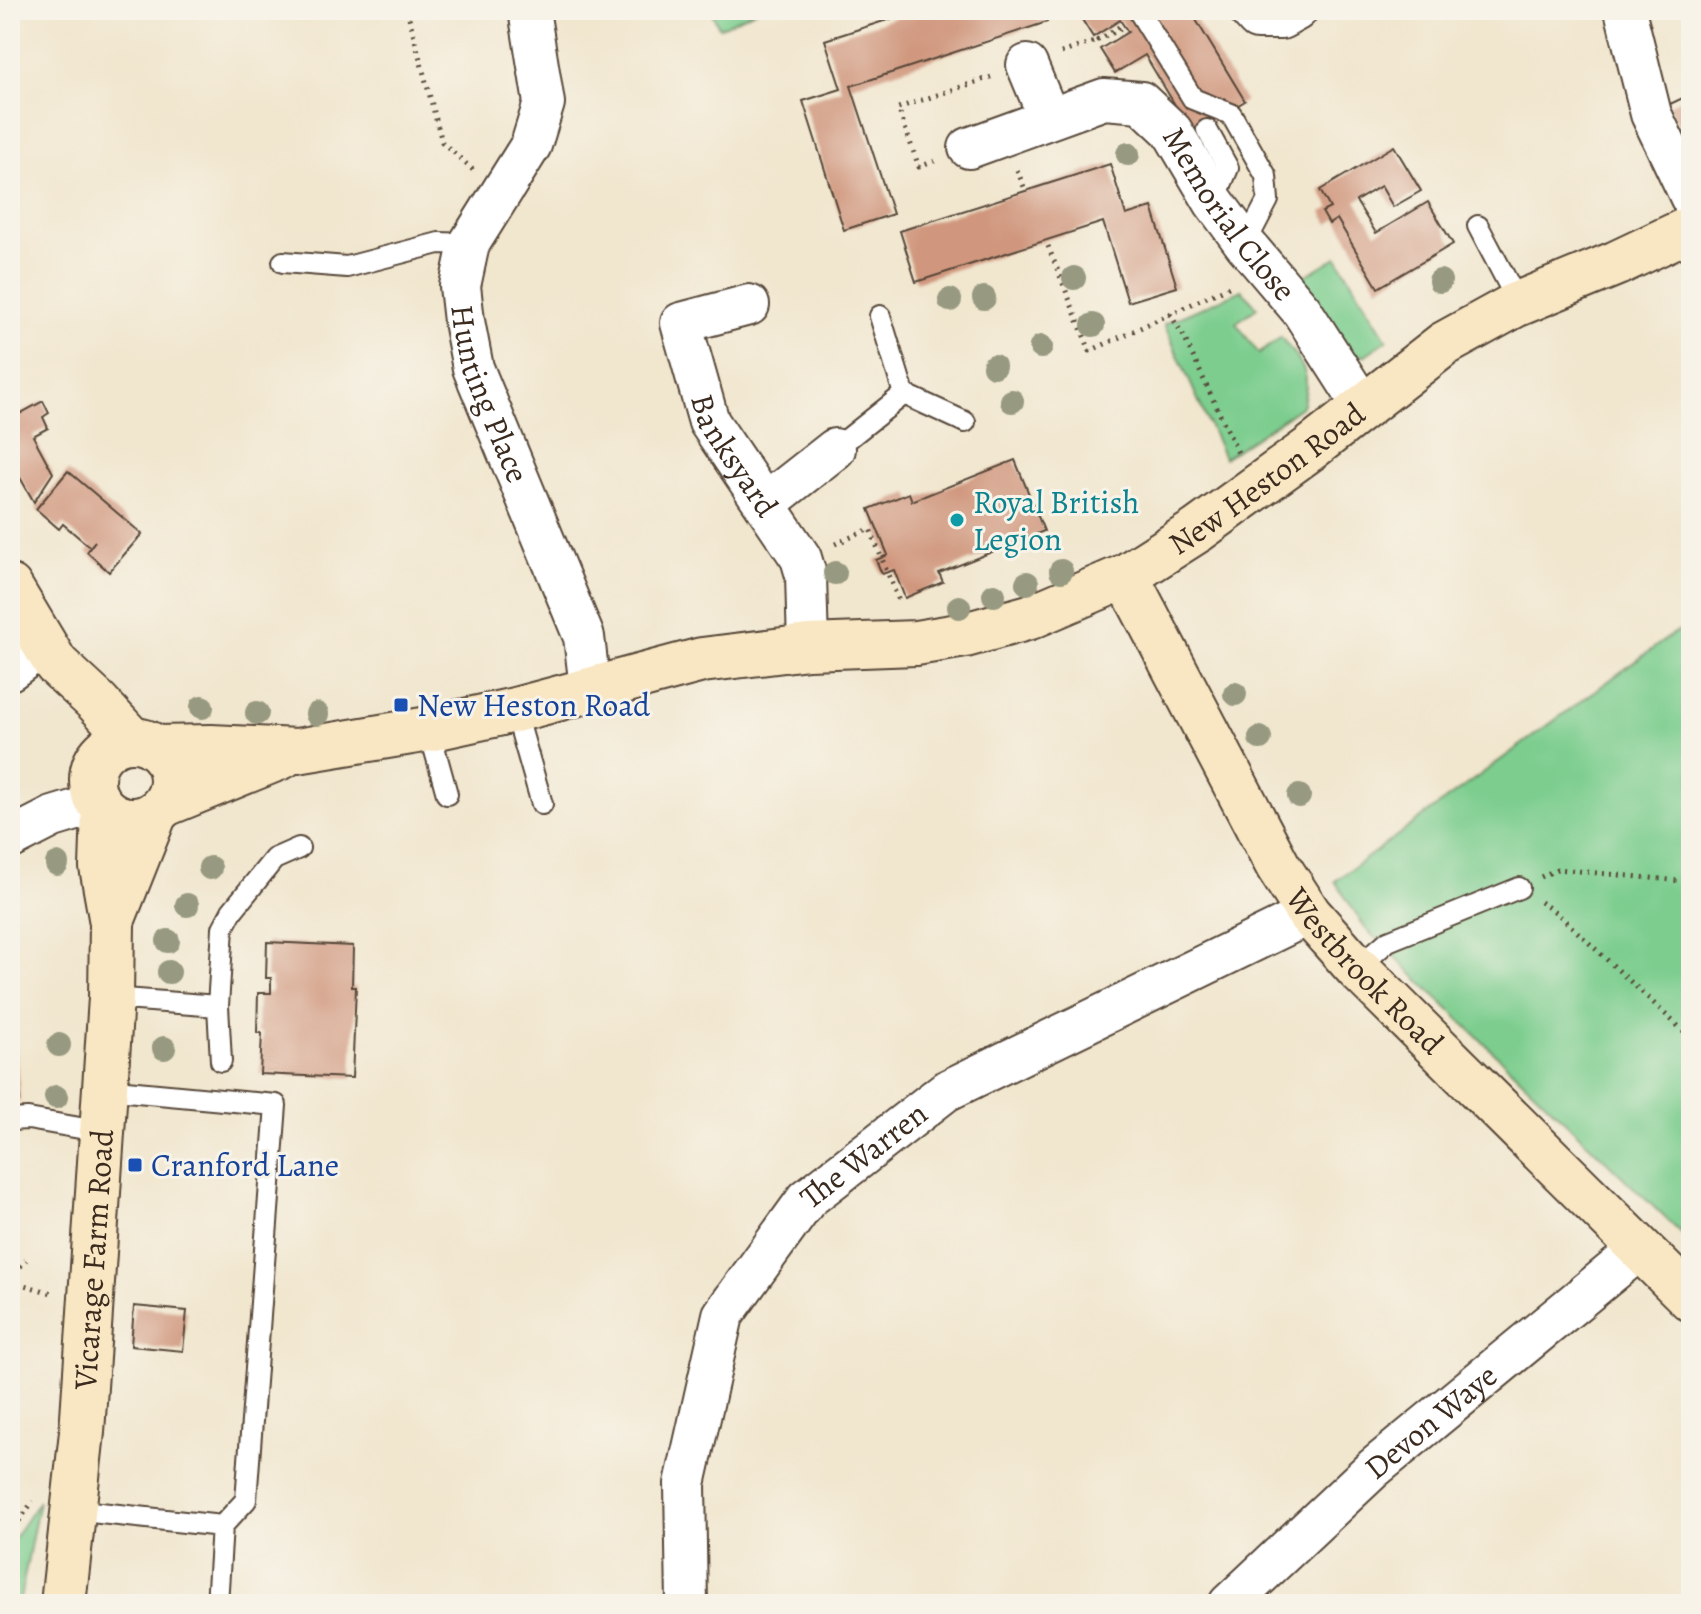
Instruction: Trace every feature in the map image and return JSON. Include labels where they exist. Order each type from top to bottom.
[{"type":"street","name":"Hunting Place","points":[[529,10],[544,103],[531,145],[469,244],[460,286],[473,368],[584,637],[590,688]]},
{"type":"street","points":[[1249,10],[1257,19],[1281,19],[1297,10]]},
{"type":"street","points":[[1625,10],[1651,114],[1691,198]]},
{"type":"street","points":[[1027,65],[1049,118]]},
{"type":"street","name":"Memorial Close","points":[[969,148],[1104,99],[1141,102],[1172,131],[1214,202],[1302,311],[1364,408]]},
{"type":"street","name":"New Heston Road","points":[[144,744],[297,751],[429,729],[515,710],[702,660],[808,647],[916,643],[965,635],[1030,617],[1126,576],[1253,492],[1444,344],[1519,304],[1691,228]]},
{"type":"street","name":"Banksyard","points":[[749,305],[681,323],[709,422],[801,558],[806,575],[808,647]]},
{"type":"street","points":[[765,504],[835,449]]},
{"type":"street","name":"Westbrook Road","points":[[1126,576],[1278,866],[1309,914],[1357,968],[1691,1299]]},
{"type":"street","points":[[10,587],[36,659],[71,712],[99,793],[115,817],[129,821],[142,819],[160,808],[171,793],[171,768],[97,702],[36,659]]},
{"type":"street","points":[[99,793],[99,757],[108,748],[144,744]]},
{"type":"street","name":"New Heston Road","points":[[160,808],[297,751]]},
{"type":"street","points":[[17,829],[53,817],[99,793]]},
{"type":"street","name":"Vicarage Farm Road","points":[[62,1601],[53,1504],[82,1432],[111,998],[112,923],[102,867],[99,793]]},
{"type":"street","name":"Vicarage Farm Road","points":[[112,923],[160,808]]},
{"type":"street","name":"The Warren","points":[[687,1604],[685,1484],[723,1315],[807,1199],[946,1091],[1309,914]]},
{"type":"street","name":"Devon Waye","points":[[1229,1604],[1374,1468],[1640,1249]]},
{"type":"lane","points":[[1138,10],[1193,99],[1231,114],[1266,176],[1268,200],[1256,257]]},
{"type":"lane","points":[[1207,130],[1228,168],[1214,202]]},
{"type":"lane","points":[[1478,226],[1519,304]]},
{"type":"lane","points":[[283,262],[347,267],[439,243],[469,244]]},
{"type":"lane","points":[[880,316],[904,394],[965,422]]},
{"type":"lane","points":[[835,449],[904,394]]},
{"type":"lane","points":[[515,710],[542,804]]},
{"type":"lane","points":[[429,729],[447,794]]},
{"type":"lane","points":[[221,1061],[218,1006],[223,928],[274,859],[299,848]]},
{"type":"lane","points":[[1357,968],[1388,941],[1519,888]]},
{"type":"lane","points":[[111,998],[218,1006]]},
{"type":"lane","points":[[105,1089],[276,1105],[246,1500],[222,1526],[217,1604]]},
{"type":"lane","points":[[10,1120],[28,1119],[103,1132]]},
{"type":"lane","points":[[53,1504],[222,1526]]},
{"type":"path","points":[[407,10],[442,142],[501,195]]},
{"type":"path","points":[[969,148],[919,167],[898,108],[1100,40],[1120,26]]},
{"type":"path","points":[[1048,246],[1090,351],[1170,314],[1256,257]]},
{"type":"path","points":[[1170,314],[1183,335],[1253,492]]},
{"type":"path","points":[[801,558],[870,529],[888,563],[916,643]]},
{"type":"path","points":[[1519,888],[1557,869],[1691,882]]},
{"type":"path","points":[[1519,888],[1557,913],[1691,1038]]},
{"type":"path","points":[[10,1279],[26,1260]]},
{"type":"path","points":[[10,1534],[53,1504]]},
{"type":"green space","points":[[711,10],[757,10],[719,28]]},
{"type":"green space","points":[[1337,257],[1387,340],[1364,356],[1353,354],[1298,280]]},
{"type":"green space","points":[[1242,290],[1257,307],[1236,323],[1259,354],[1281,337],[1303,368],[1305,394],[1302,406],[1224,458],[1164,324]]},
{"type":"green space","points":[[1691,627],[1691,1243],[1366,929],[1335,881],[1673,634]]},
{"type":"green space","points":[[39,1501],[19,1604],[10,1604],[10,1544]]},
{"type":"building","points":[[918,10],[1044,10],[1047,22],[851,86],[893,214],[844,230],[803,101],[841,89],[825,40]]},
{"type":"building","points":[[1076,10],[1190,10],[1245,101],[1192,133],[1145,55],[1115,73],[1100,49],[1128,32],[1120,20],[1093,37]]},
{"type":"building","points":[[1691,94],[1691,138],[1687,141],[1668,105]]},
{"type":"building","points":[[1394,146],[1421,191],[1393,207],[1381,186],[1356,201],[1376,233],[1428,202],[1453,244],[1378,288],[1337,219],[1329,224],[1322,212],[1330,208],[1320,190]]},
{"type":"building","points":[[1110,164],[1126,215],[1152,207],[1177,287],[1128,302],[1103,222],[916,282],[900,231]]},
{"type":"building","points":[[10,376],[18,391],[10,396]]},
{"type":"building","points":[[43,401],[49,413],[43,417],[48,428],[33,436],[53,473],[34,502],[10,460],[10,419]]},
{"type":"building","name":"Royal British Legion","points":[[1015,460],[1044,531],[939,573],[943,582],[905,598],[894,570],[882,574],[876,560],[888,555],[869,509],[909,493],[912,501]]},
{"type":"building","points":[[68,471],[142,534],[109,572],[87,552],[95,541],[90,547],[63,524],[59,529],[36,509]]},
{"type":"building","points":[[267,942],[353,946],[352,987],[356,987],[352,1078],[260,1074],[262,1033],[257,1033],[258,993],[271,993],[271,978],[266,978]]},
{"type":"building","points":[[12,1002],[20,1101],[10,1101]]},
{"type":"building","points":[[134,1306],[187,1311],[183,1351],[131,1346]]},
{"type":"place","name":"Royal British Legion","points":[[957,520]]},
{"type":"place","name":"New Heston Road","points":[[401,705]]},
{"type":"place","name":"Cranford Lane","points":[[135,1165]]}]
